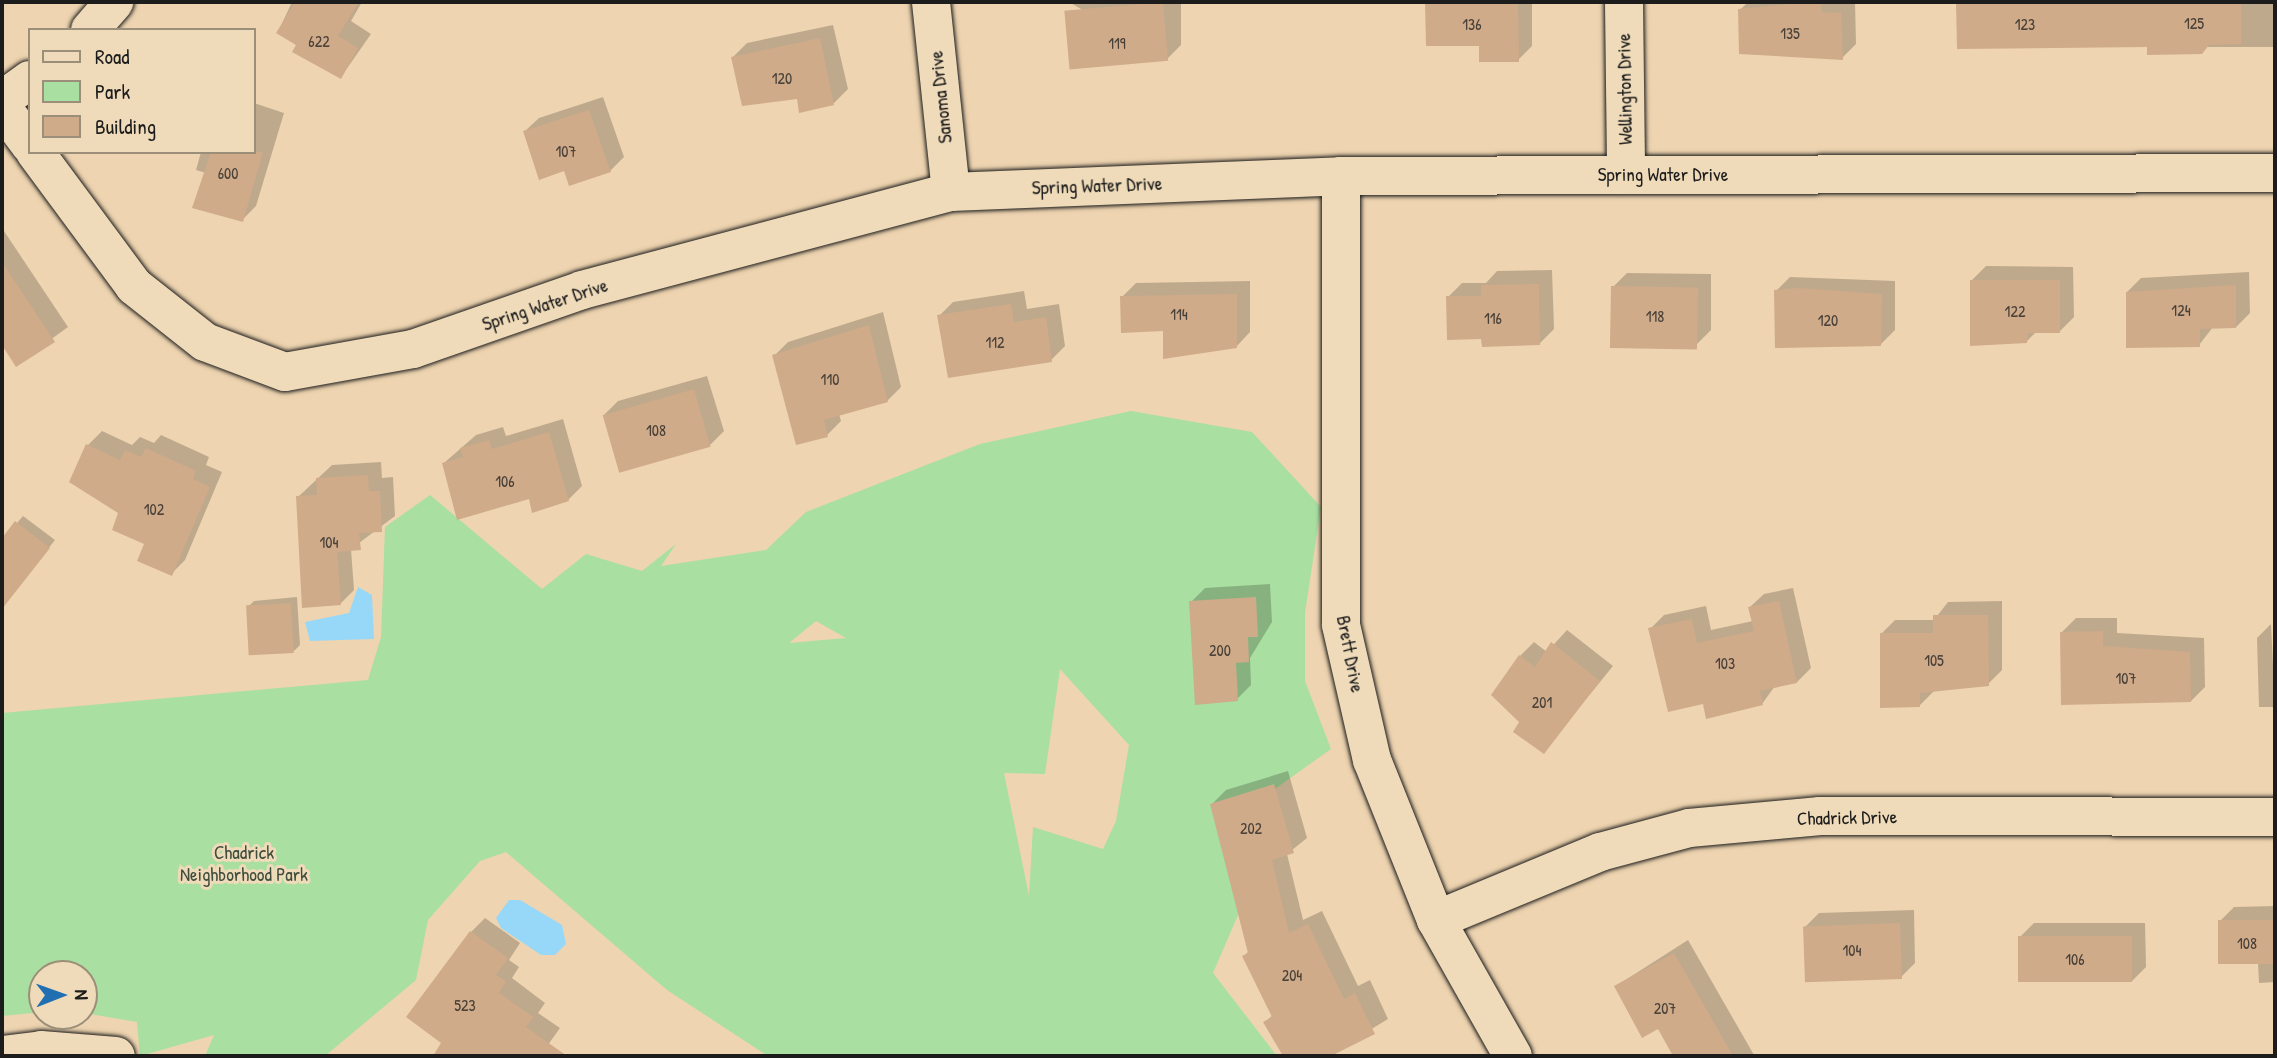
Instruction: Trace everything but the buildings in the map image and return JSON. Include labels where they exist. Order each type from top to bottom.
[{"type":"street","points":[[92,28],[114,2]]},
{"type":"street","name":"Sanoma Drive","points":[[931,2],[951,192]]},
{"type":"street","name":"Wellington Drive","points":[[1624,2],[1626,175]]},
{"type":"street","points":[[2,100],[28,81]]},
{"type":"street","points":[[2,107],[28,142]]},
{"type":"street","name":"Spring Water Drive","points":[[36,154],[134,286],[205,341],[285,372],[414,349],[582,290],[951,192],[1341,176],[2275,173]]},
{"type":"street","name":"Brett Drive","points":[[1341,176],[1341,625],[1372,760],[1436,920],[1513,1056]]},
{"type":"street","name":"Chadrick Drive","points":[[1436,920],[1600,852],[1689,828],[1820,816],[2275,817]]},
{"type":"street","points":[[2,1055],[41,1050],[116,1056]]},
{"type":"green space","name":"Chadrick Neighborhood Park","points":[[1131,411],[1252,432],[1321,507],[1305,613],[1305,681],[1331,749],[1241,813],[1251,885],[1213,973],[1277,1056],[768,1056],[667,990],[506,852],[480,861],[428,920],[416,980],[325,1056],[205,1056],[214,1035],[140,1056],[137,1022],[98,1015],[98,960],[28,960],[28,1013],[2,1016],[2,713],[368,680],[381,637],[385,527],[430,495],[542,589],[586,554],[642,571],[676,544],[661,566],[766,550],[806,512],[980,444]],"holes":[[[816,621],[846,638],[789,643]],[[1060,669],[1129,745],[1116,821],[1103,849],[1033,827],[1029,896],[1004,773],[1045,774]]]},
{"type":"water","points":[[358,587],[372,595],[374,639],[310,641],[305,622],[349,613]]},
{"type":"water","points":[[509,900],[520,900],[562,925],[566,944],[555,955],[541,955],[501,928],[496,918]]}]
